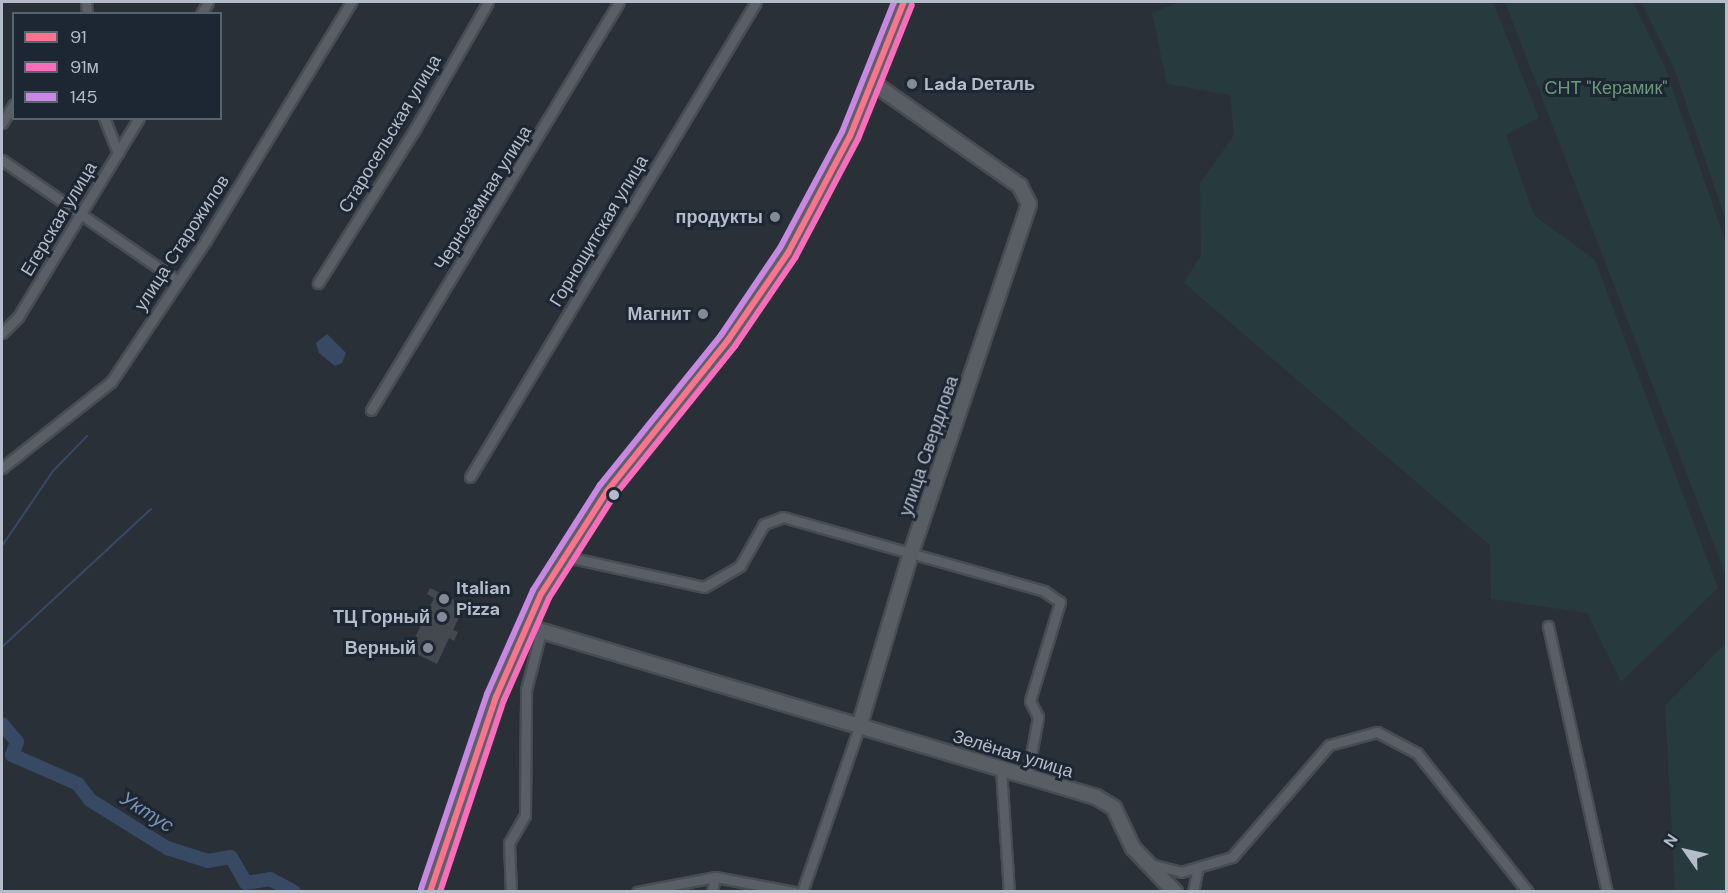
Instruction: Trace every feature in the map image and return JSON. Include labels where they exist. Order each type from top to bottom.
[{"type":"main road","points":[[430,891],[464,785],[525,626],[562,556],[782,261],[850,136],[904,2]]},
{"type":"street","name":"улица Старожилов","points":[[2,468],[111,382],[178,281],[351,2]]},
{"type":"street","name":"Старосельская улица","points":[[318,283],[415,129],[488,2]]},
{"type":"street","name":"Чернозёмная улица","points":[[371,410],[619,2]]},
{"type":"street","name":"Горнощитская улица","points":[[470,477],[756,2]]},
{"type":"street","name":"улица Свердлова","points":[[802,891],[860,727],[911,553],[997,308],[1029,199],[1020,186],[873,83]]},
{"type":"street","points":[[2,123],[12,107]]},
{"type":"street","points":[[105,120],[118,153]]},
{"type":"street","name":"Егерская улица","points":[[2,333],[18,317],[138,120]]},
{"type":"street","points":[[2,160],[178,281]]},
{"type":"street","points":[[562,556],[704,587],[740,566],[764,525],[783,518],[1044,591],[1060,602],[1030,701],[1038,717],[1027,777]]},
{"type":"street","name":"Зелёная улица","points":[[525,626],[1096,798],[1114,808],[1133,848],[1175,891]]},
{"type":"street","points":[[1548,626],[1607,891]]},
{"type":"street","points":[[511,891],[509,843],[525,815],[526,690],[541,631]]},
{"type":"street","points":[[1150,864],[1181,872],[1232,857],[1329,745],[1377,732],[1417,753],[1528,891]]},
{"type":"street","points":[[1001,769],[1009,891]]},
{"type":"street","points":[[1193,891],[1198,867]]},
{"type":"street","points":[[712,891],[715,877]]},
{"type":"street","points":[[637,891],[715,877],[795,891]]},
{"type":"green space","points":[[1179,2],[1493,2],[1539,118],[1506,135],[1534,215],[1595,260],[1718,588],[1621,682],[1587,613],[1491,599],[1490,545],[1184,283],[1201,255],[1200,183],[1234,135],[1230,95],[1167,84],[1152,13]]},
{"type":"green space","name":"СНТ \"Керамик\"","points":[[1505,2],[1633,2],[1665,67],[1726,243],[1726,576]]},
{"type":"green space","points":[[1641,2],[1726,2],[1726,221],[1674,68]]},
{"type":"green space","points":[[1726,643],[1726,891],[1675,891],[1665,705]]},
{"type":"water","points":[[327,334],[346,353],[342,363],[335,366],[319,353],[316,343]]},
{"type":"building","name":"ТЦ Горный","points":[[430,588],[465,605],[453,630],[458,632],[454,641],[449,638],[437,664],[409,650],[434,598],[427,594]]},
{"type":"waterway","points":[[2,546],[53,471],[87,436]]},
{"type":"waterway","points":[[2,647],[151,509]]},
{"type":"waterway","name":"Уктус","points":[[2,724],[17,742],[12,755],[78,784],[90,800],[167,848],[208,861],[231,857],[246,883],[270,879],[294,892]]},
{"type":"transit line","name":"145","points":[[421,889],[487,694],[533,590],[600,485],[721,335],[780,248],[842,132],[894,2]]},
{"type":"transit line","name":"91","points":[[430,892],[496,697],[541,594],[607,491],[728,340],[788,253],[850,136],[904,2]]},
{"type":"transit line","name":"91м","points":[[440,892],[504,700],[549,598],[614,496],[735,346],[795,258],[858,139],[912,5]]},
{"type":"place","name":"Lada Dеталь","points":[[912,84]]},
{"type":"place","name":"продукты","points":[[775,217]]},
{"type":"place","name":"Магнит","points":[[703,314]]},
{"type":"place","name":"Italian Pizza","points":[[444,599]]},
{"type":"place","name":"ТЦ Горный","points":[[442,617]]},
{"type":"place","name":"Верный","points":[[428,648]]}]
